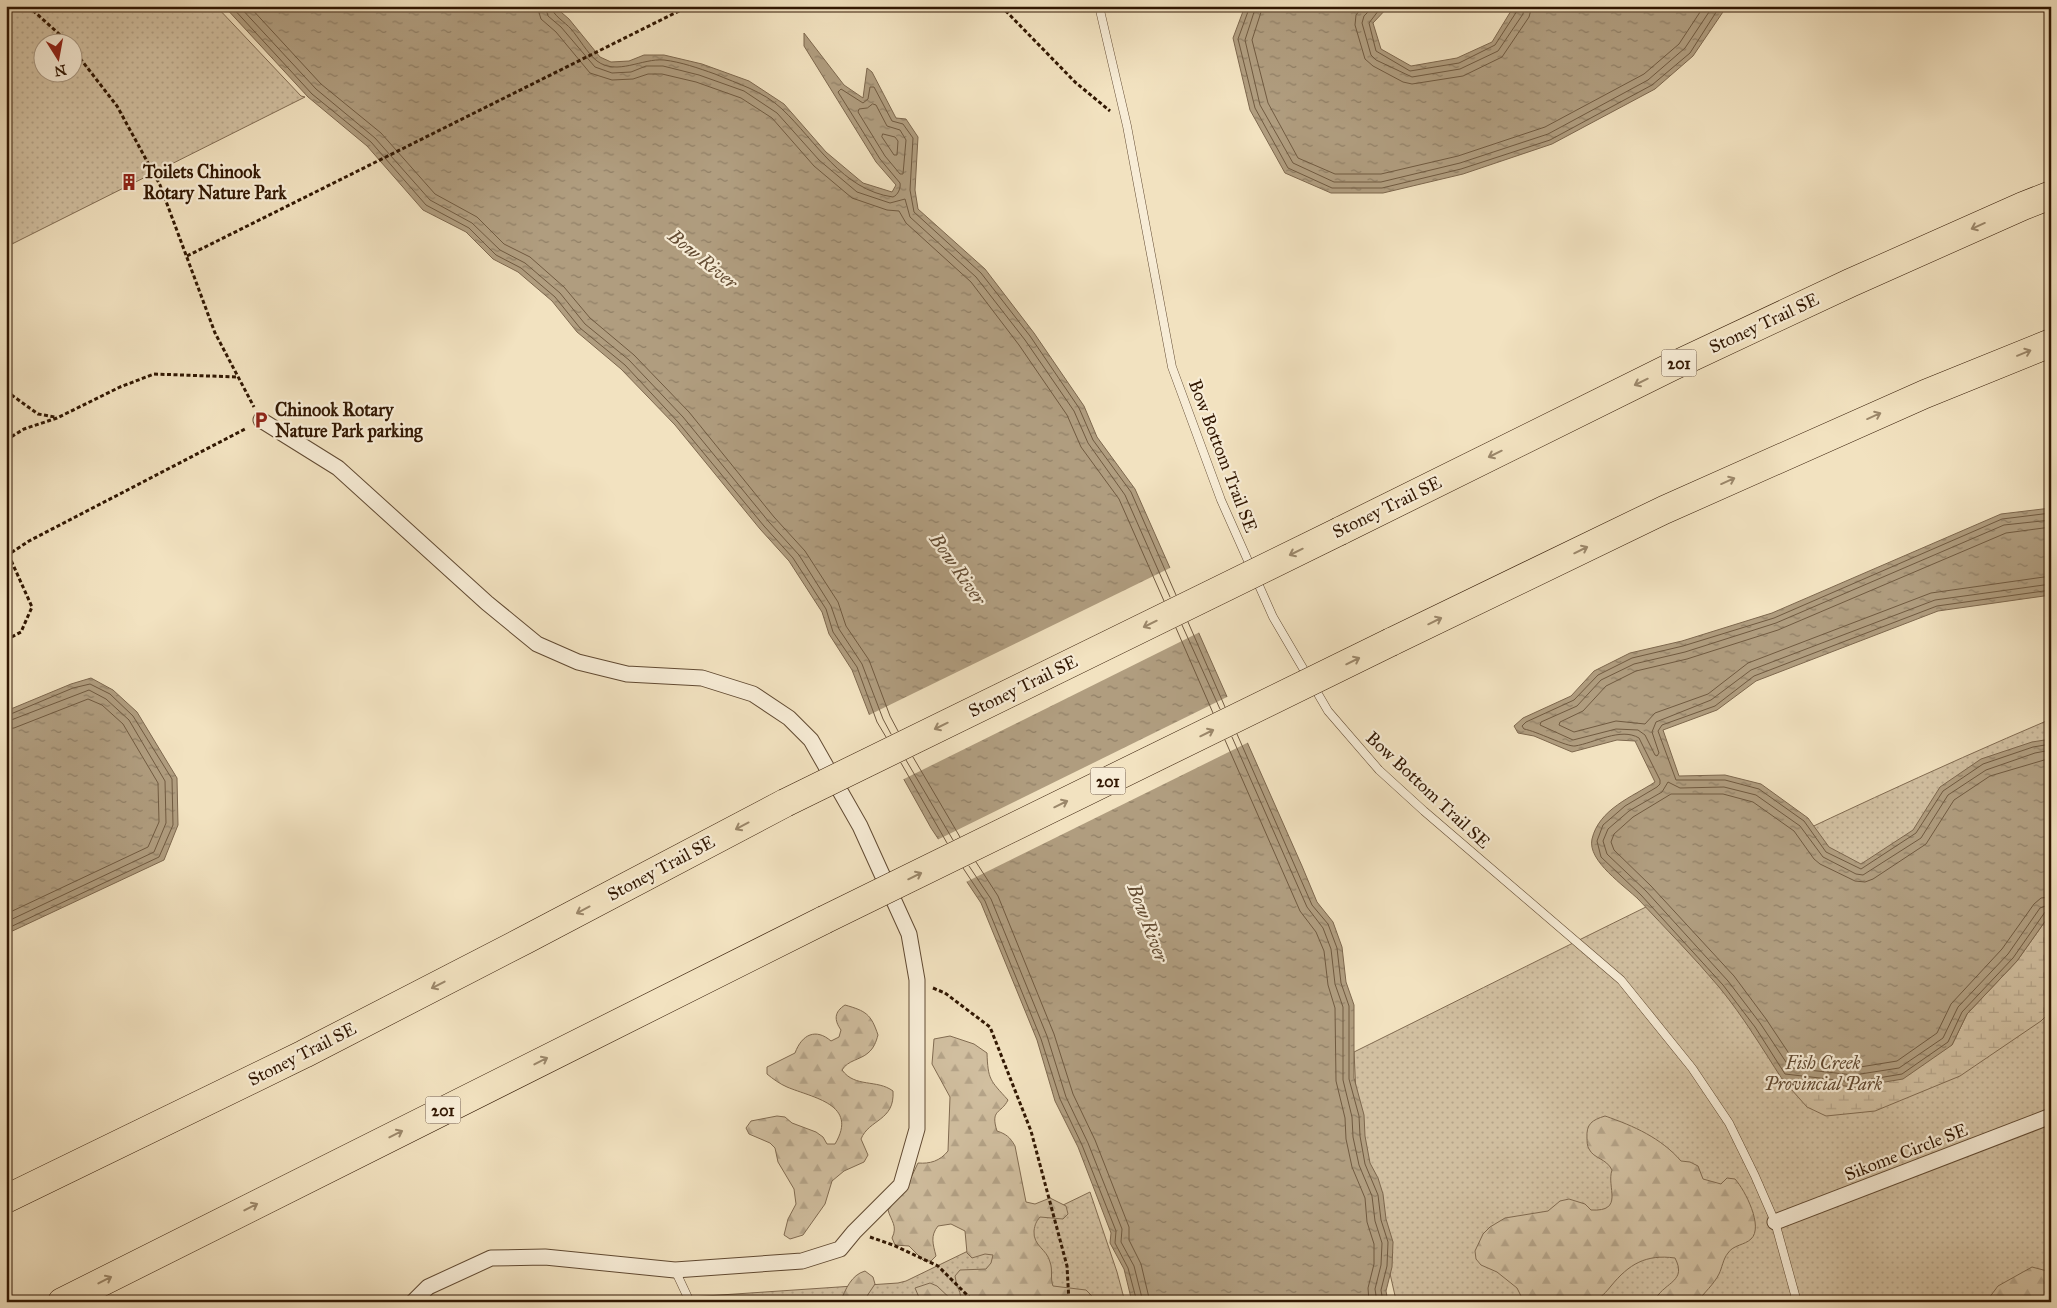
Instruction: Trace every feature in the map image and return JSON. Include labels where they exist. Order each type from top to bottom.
[{"type":"highway","name":"Stoney Trail SE","points":[[6,1199],[304,1054],[785,803],[1671,367],[1841,287],[2051,194]]},
{"type":"highway","name":"201","points":[[62,1302],[824,920],[1664,510],[1916,397],[2051,343]]},
{"type":"highway","points":[[6,1195],[43,1181]]},
{"type":"street","points":[[261,420],[338,468],[487,603],[537,644],[578,662],[628,674],[702,678],[753,694],[789,718],[811,740],[860,826],[909,934],[917,980],[918,1129],[901,1185],[854,1232],[840,1249],[802,1261],[675,1270],[545,1256],[491,1258],[428,1287],[412,1302]]},
{"type":"street","name":"Sikome Circle SE","points":[[1775,1222],[2051,1116]]},
{"type":"lane","name":"Bow Bottom Trail SE","points":[[1098,6],[1128,126],[1172,368],[1221,500],[1273,617],[1328,711],[1380,770],[1424,811],[1621,980],[1692,1068],[1729,1123],[1756,1176],[1775,1222],[1797,1302]]},
{"type":"lane","points":[[675,1270],[690,1302]]},
{"type":"path","points":[[28,6],[57,32]]},
{"type":"path","points":[[187,256],[689,6]]},
{"type":"path","points":[[1001,6],[1074,82],[1128,126]]},
{"type":"path","points":[[8,555],[29,541],[261,420],[215,333],[160,185],[117,106],[82,61]]},
{"type":"path","points":[[6,440],[24,429],[56,418],[120,387],[154,374],[238,377]]},
{"type":"path","points":[[6,391],[38,414],[56,418]]},
{"type":"path","points":[[6,549],[32,607],[21,632],[6,640]]},
{"type":"path","points":[[917,980],[945,993],[990,1026],[1031,1131],[1067,1266],[1069,1302]]},
{"type":"path","points":[[854,1232],[892,1245],[938,1266],[974,1302]]},
{"type":"green space","points":[[6,6],[216,6],[301,96],[305,97],[6,247]]},
{"type":"green space","name":"Fish Creek Provincial Park","points":[[2051,719],[2051,1302],[1399,1302],[1396,1300],[1358,1133],[1354,1052],[1787,839]]},
{"type":"green space","points":[[2051,913],[2051,1011],[2041,1021],[1960,1076],[1875,1111],[1826,1116],[1807,1107],[1782,1079],[1855,1087],[1952,1045],[1967,1014],[2017,961]]},
{"type":"green space","points":[[845,1005],[867,1014],[873,1022],[878,1035],[870,1051],[847,1064],[842,1070],[853,1079],[887,1087],[893,1091],[893,1101],[886,1114],[865,1132],[861,1139],[868,1155],[864,1162],[844,1171],[832,1181],[825,1204],[803,1235],[790,1239],[784,1235],[788,1219],[796,1204],[794,1189],[778,1162],[775,1148],[770,1143],[749,1134],[746,1128],[751,1121],[777,1116],[785,1117],[792,1123],[816,1132],[823,1137],[827,1144],[835,1144],[841,1131],[841,1120],[837,1111],[820,1099],[779,1083],[767,1074],[767,1067],[795,1053],[801,1041],[810,1035],[820,1035],[831,1041],[839,1037],[841,1030],[836,1016]]},
{"type":"green space","points":[[950,1036],[974,1044],[987,1053],[991,1079],[1008,1100],[997,1113],[995,1124],[997,1131],[1008,1136],[1015,1146],[1026,1202],[1035,1204],[1050,1198],[1066,1206],[1068,1214],[1063,1219],[1040,1217],[1034,1229],[1034,1236],[1050,1262],[1053,1286],[1086,1290],[1098,1302],[956,1302],[961,1298],[955,1276],[960,1270],[986,1269],[991,1263],[993,1255],[985,1254],[972,1258],[967,1253],[965,1231],[951,1224],[938,1226],[935,1230],[933,1240],[936,1256],[931,1261],[924,1261],[909,1246],[895,1245],[892,1238],[894,1227],[888,1210],[908,1184],[918,1163],[934,1161],[948,1151],[950,1097],[932,1064],[934,1039]]},
{"type":"green space","points":[[1605,1116],[1656,1139],[1681,1161],[1690,1162],[1698,1166],[1703,1179],[1721,1184],[1727,1178],[1735,1179],[1744,1191],[1752,1209],[1755,1226],[1754,1233],[1751,1239],[1730,1250],[1717,1278],[1697,1302],[1657,1302],[1656,1298],[1660,1293],[1677,1277],[1678,1266],[1675,1258],[1655,1258],[1639,1262],[1618,1278],[1596,1300],[1572,1303],[1524,1302],[1517,1288],[1497,1272],[1481,1265],[1476,1259],[1475,1251],[1483,1234],[1490,1227],[1505,1218],[1548,1211],[1560,1201],[1569,1199],[1585,1204],[1591,1210],[1601,1210],[1608,1207],[1612,1197],[1612,1170],[1607,1163],[1591,1152],[1587,1141],[1587,1133],[1591,1123]]},
{"type":"green space","points":[[1090,1192],[1125,1302],[617,1302],[898,1283],[906,1281]]},
{"type":"green space","points":[[2032,1267],[2051,1272],[2051,1289],[2047,1288],[2045,1292],[2048,1302],[1986,1302],[1998,1286]]},
{"type":"green space","points":[[865,1271],[873,1277],[875,1284],[867,1296],[866,1302],[840,1302],[853,1279]]},
{"type":"green space","points":[[930,1283],[937,1286],[954,1302],[921,1302],[915,1288]]},
{"type":"water","name":"Bow River","points":[[224,6],[554,6],[569,19],[600,57],[611,62],[629,61],[644,55],[664,55],[702,64],[749,81],[784,104],[826,152],[863,183],[892,192],[896,185],[876,162],[804,46],[804,33],[844,85],[863,98],[867,68],[872,72],[896,118],[906,119],[918,137],[915,190],[918,209],[985,269],[1034,333],[1084,406],[1097,437],[1135,489],[1317,902],[1333,922],[1342,947],[1346,982],[1354,1005],[1354,1078],[1364,1115],[1365,1136],[1370,1163],[1378,1178],[1383,1194],[1386,1219],[1393,1242],[1392,1267],[1386,1291],[1388,1302],[1132,1302],[1124,1269],[1110,1243],[1111,1233],[1078,1147],[1055,1101],[1037,1040],[981,903],[931,828],[873,724],[852,670],[829,634],[822,612],[789,561],[760,529],[675,425],[621,369],[577,332],[552,301],[518,272],[493,259],[466,232],[423,210],[367,146],[308,97]]},
{"type":"water","points":[[1245,6],[1389,6],[1373,23],[1381,49],[1411,66],[1457,58],[1492,42],[1514,6],[1727,6],[1693,56],[1655,89],[1552,144],[1463,174],[1383,193],[1331,193],[1285,173],[1250,110],[1233,38]]},
{"type":"water","points":[[2051,508],[2051,595],[1938,611],[1756,681],[1717,710],[1663,730],[1679,776],[1725,775],[1761,784],[1808,818],[1829,847],[1861,864],[1913,830],[1940,787],[1981,759],[2032,742],[2051,739],[2051,913],[2017,961],[1967,1014],[1952,1045],[1903,1079],[1855,1087],[1782,1079],[1719,987],[1639,900],[1608,872],[1595,856],[1592,839],[1602,820],[1618,805],[1655,782],[1635,741],[1617,740],[1572,752],[1534,736],[1518,733],[1514,726],[1523,718],[1571,696],[1594,671],[1630,653],[1682,641],[1772,613],[2001,514]]},
{"type":"water","points":[[91,678],[113,690],[137,712],[177,778],[178,825],[164,860],[6,934],[6,711],[71,684]]},
{"type":"pier","points":[[1172,567],[1200,632],[902,780],[867,716]]},
{"type":"pier","points":[[1229,696],[1249,742],[964,883],[937,840]]},
{"type":"place","name":"Toilets Chinook Rotary Nature Park","points":[[129,182]]},
{"type":"place","name":"Chinook Rotary Nature Park parking","points":[[261,420]]}]
